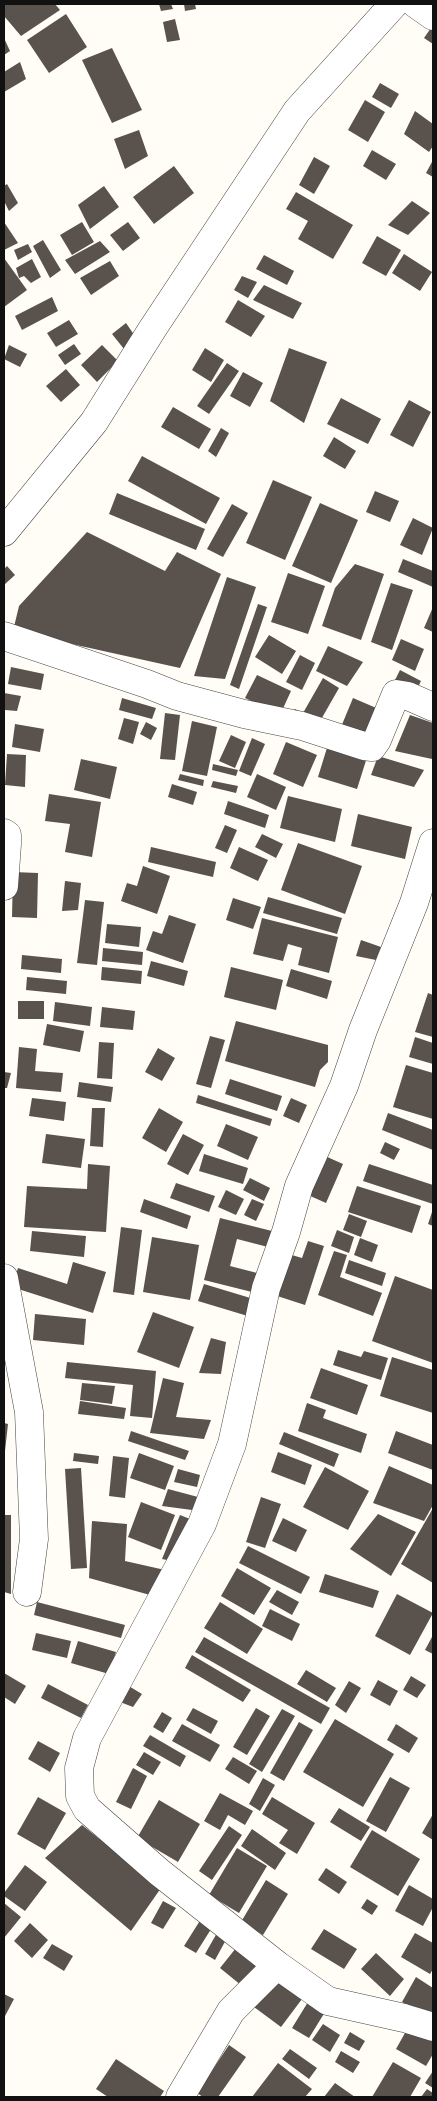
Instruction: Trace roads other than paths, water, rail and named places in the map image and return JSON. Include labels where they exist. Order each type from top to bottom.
[{"type":"street","points":[[4,532],[94,422],[153,328],[297,111],[394,4]]},
{"type":"street","points":[[416,4],[433,16]]},
{"type":"street","points":[[4,636],[147,684],[177,696],[244,714],[302,726],[364,746],[372,747],[377,740],[396,694],[408,696],[433,707]]},
{"type":"street","points":[[4,833],[7,835],[4,886]]},
{"type":"street","points":[[433,843],[414,903],[363,1030],[344,1086],[299,1186],[286,1232],[266,1288],[232,1444],[202,1524],[87,1738],[80,1768],[80,1796],[87,1809],[159,1872],[277,1966],[328,2000],[433,2026]]},
{"type":"street","points":[[4,1278],[29,1412],[34,1539],[27,1592]]},
{"type":"street","points":[[180,2097],[231,2011],[277,1966]]}]
